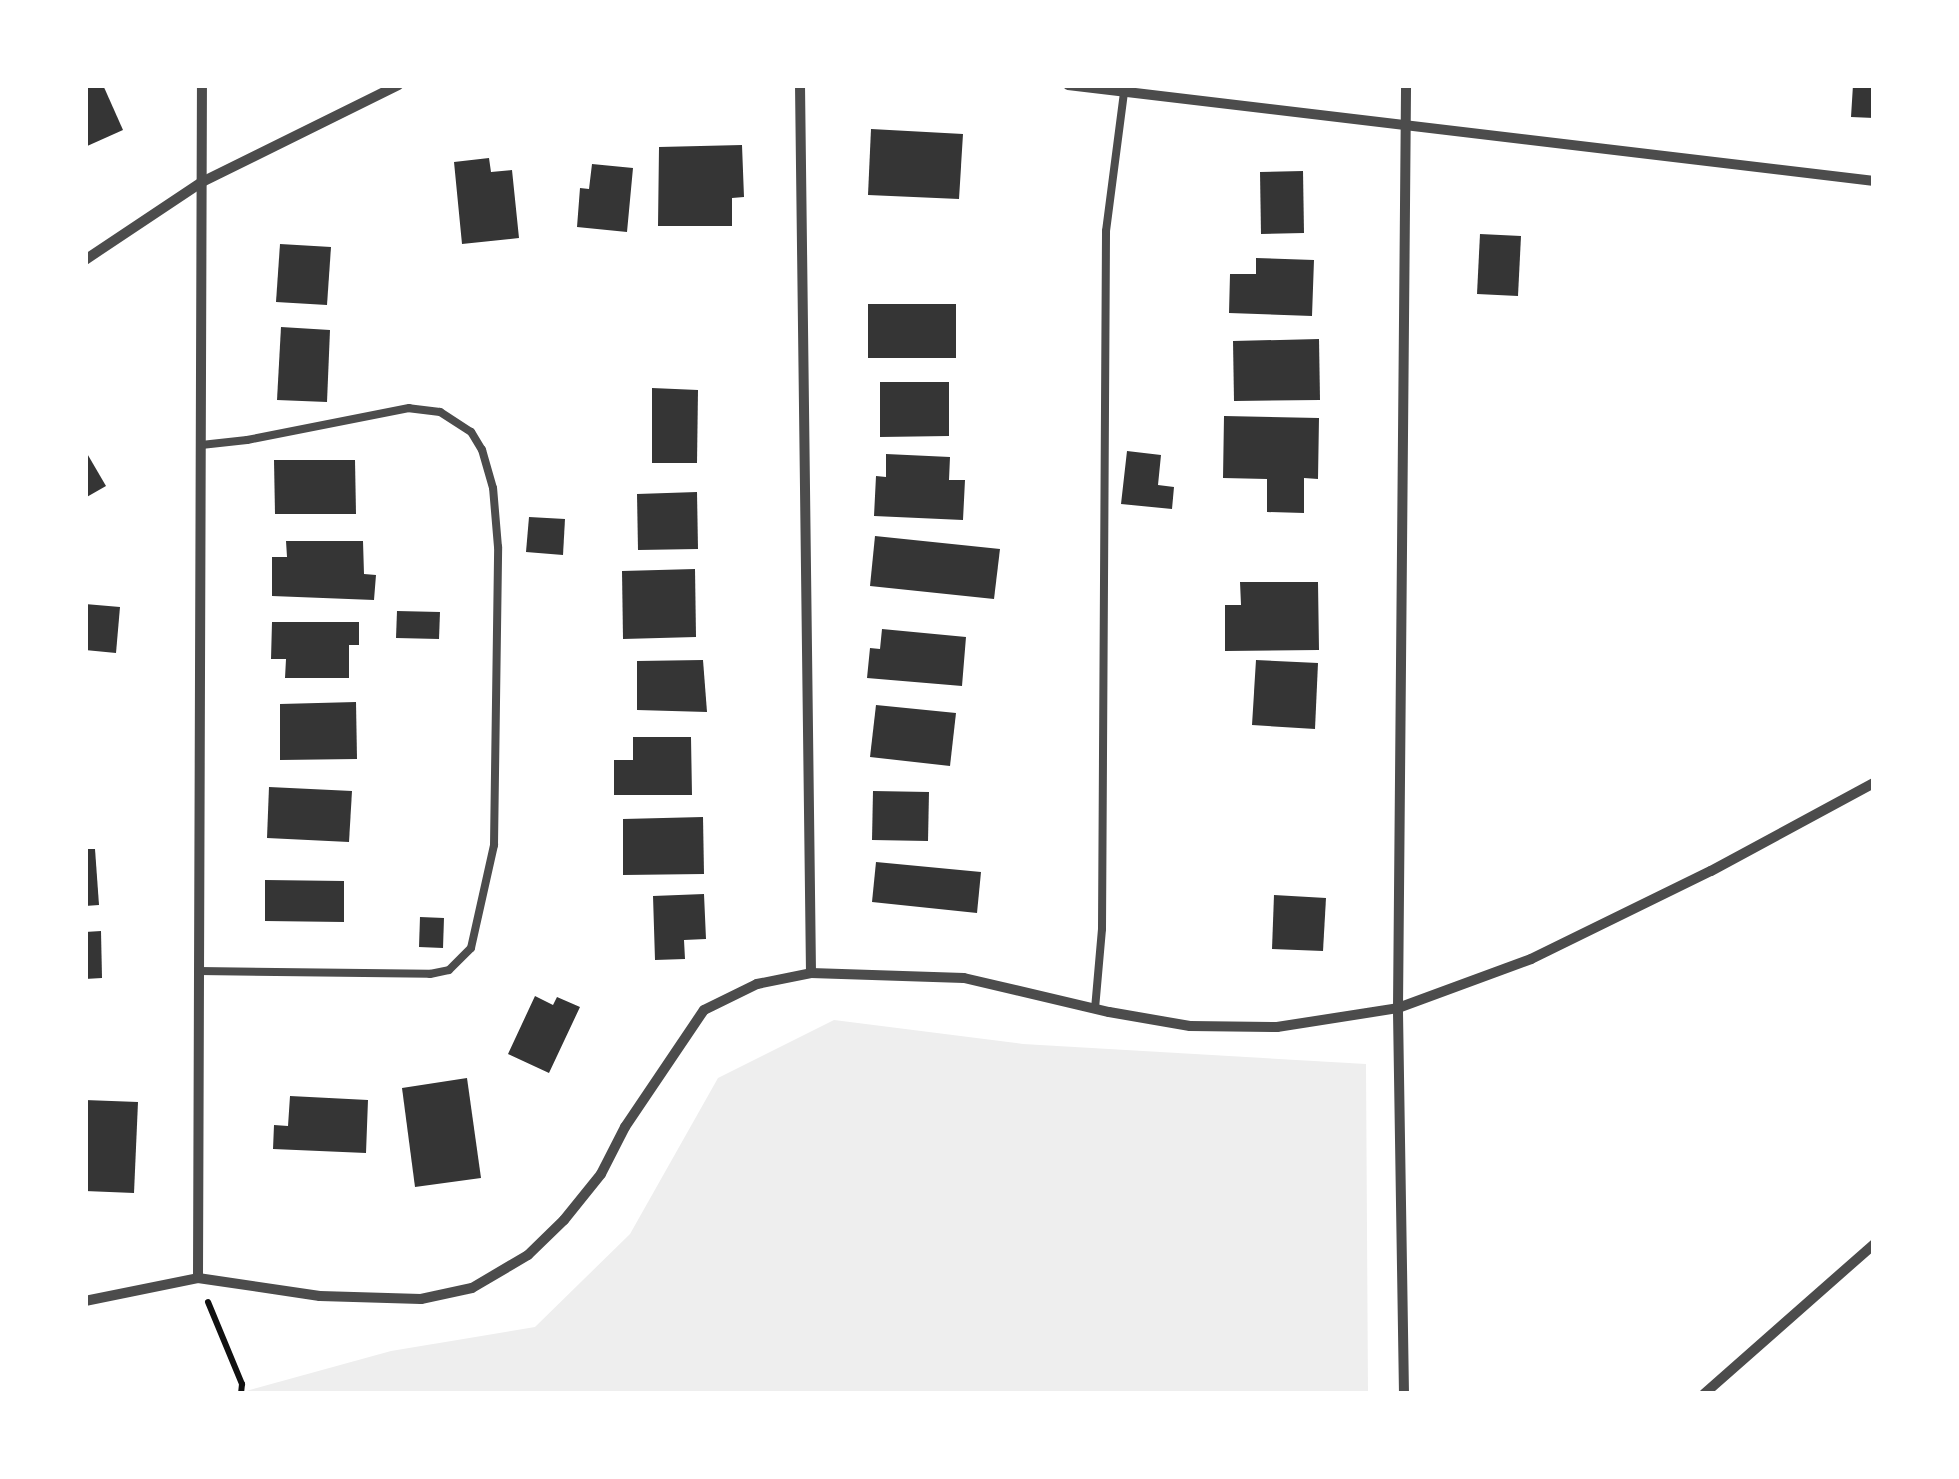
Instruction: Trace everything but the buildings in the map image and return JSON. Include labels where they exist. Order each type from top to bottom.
[{"type":"street","points":[[198,1278],[202,85]]},
{"type":"street","points":[[85,260],[202,182],[398,85]]},
{"type":"street","points":[[800,85],[811,973]]},
{"type":"street","points":[[1068,85],[1874,181]]},
{"type":"street","points":[[1404,1394],[1398,1008],[1406,85]]},
{"type":"street","points":[[85,1301],[198,1278],[320,1296],[421,1299],[472,1288],[528,1255],[564,1220],[601,1174],[625,1127],[704,1010],[757,984],[811,973],[964,978],[1095,1009],[1190,1026],[1277,1027],[1398,1008],[1531,960],[1712,871],[1874,783]]},
{"type":"street","points":[[1704,1394],[1874,1244]]},
{"type":"lane","points":[[1095,1009],[1102,929],[1106,230],[1124,92]]},
{"type":"lane","points":[[199,971],[430,974],[449,970],[471,948],[494,845],[498,547],[493,488],[482,450],[471,432],[440,412],[409,408],[248,440],[201,445]]},
{"type":"path","points":[[198,1278],[242,1384],[241,1394]]},
{"type":"shaded area","points":[[834,1020],[1023,1044],[1366,1064],[1368,1394],[235,1394],[391,1351],[535,1327],[630,1234],[718,1078]]}]
